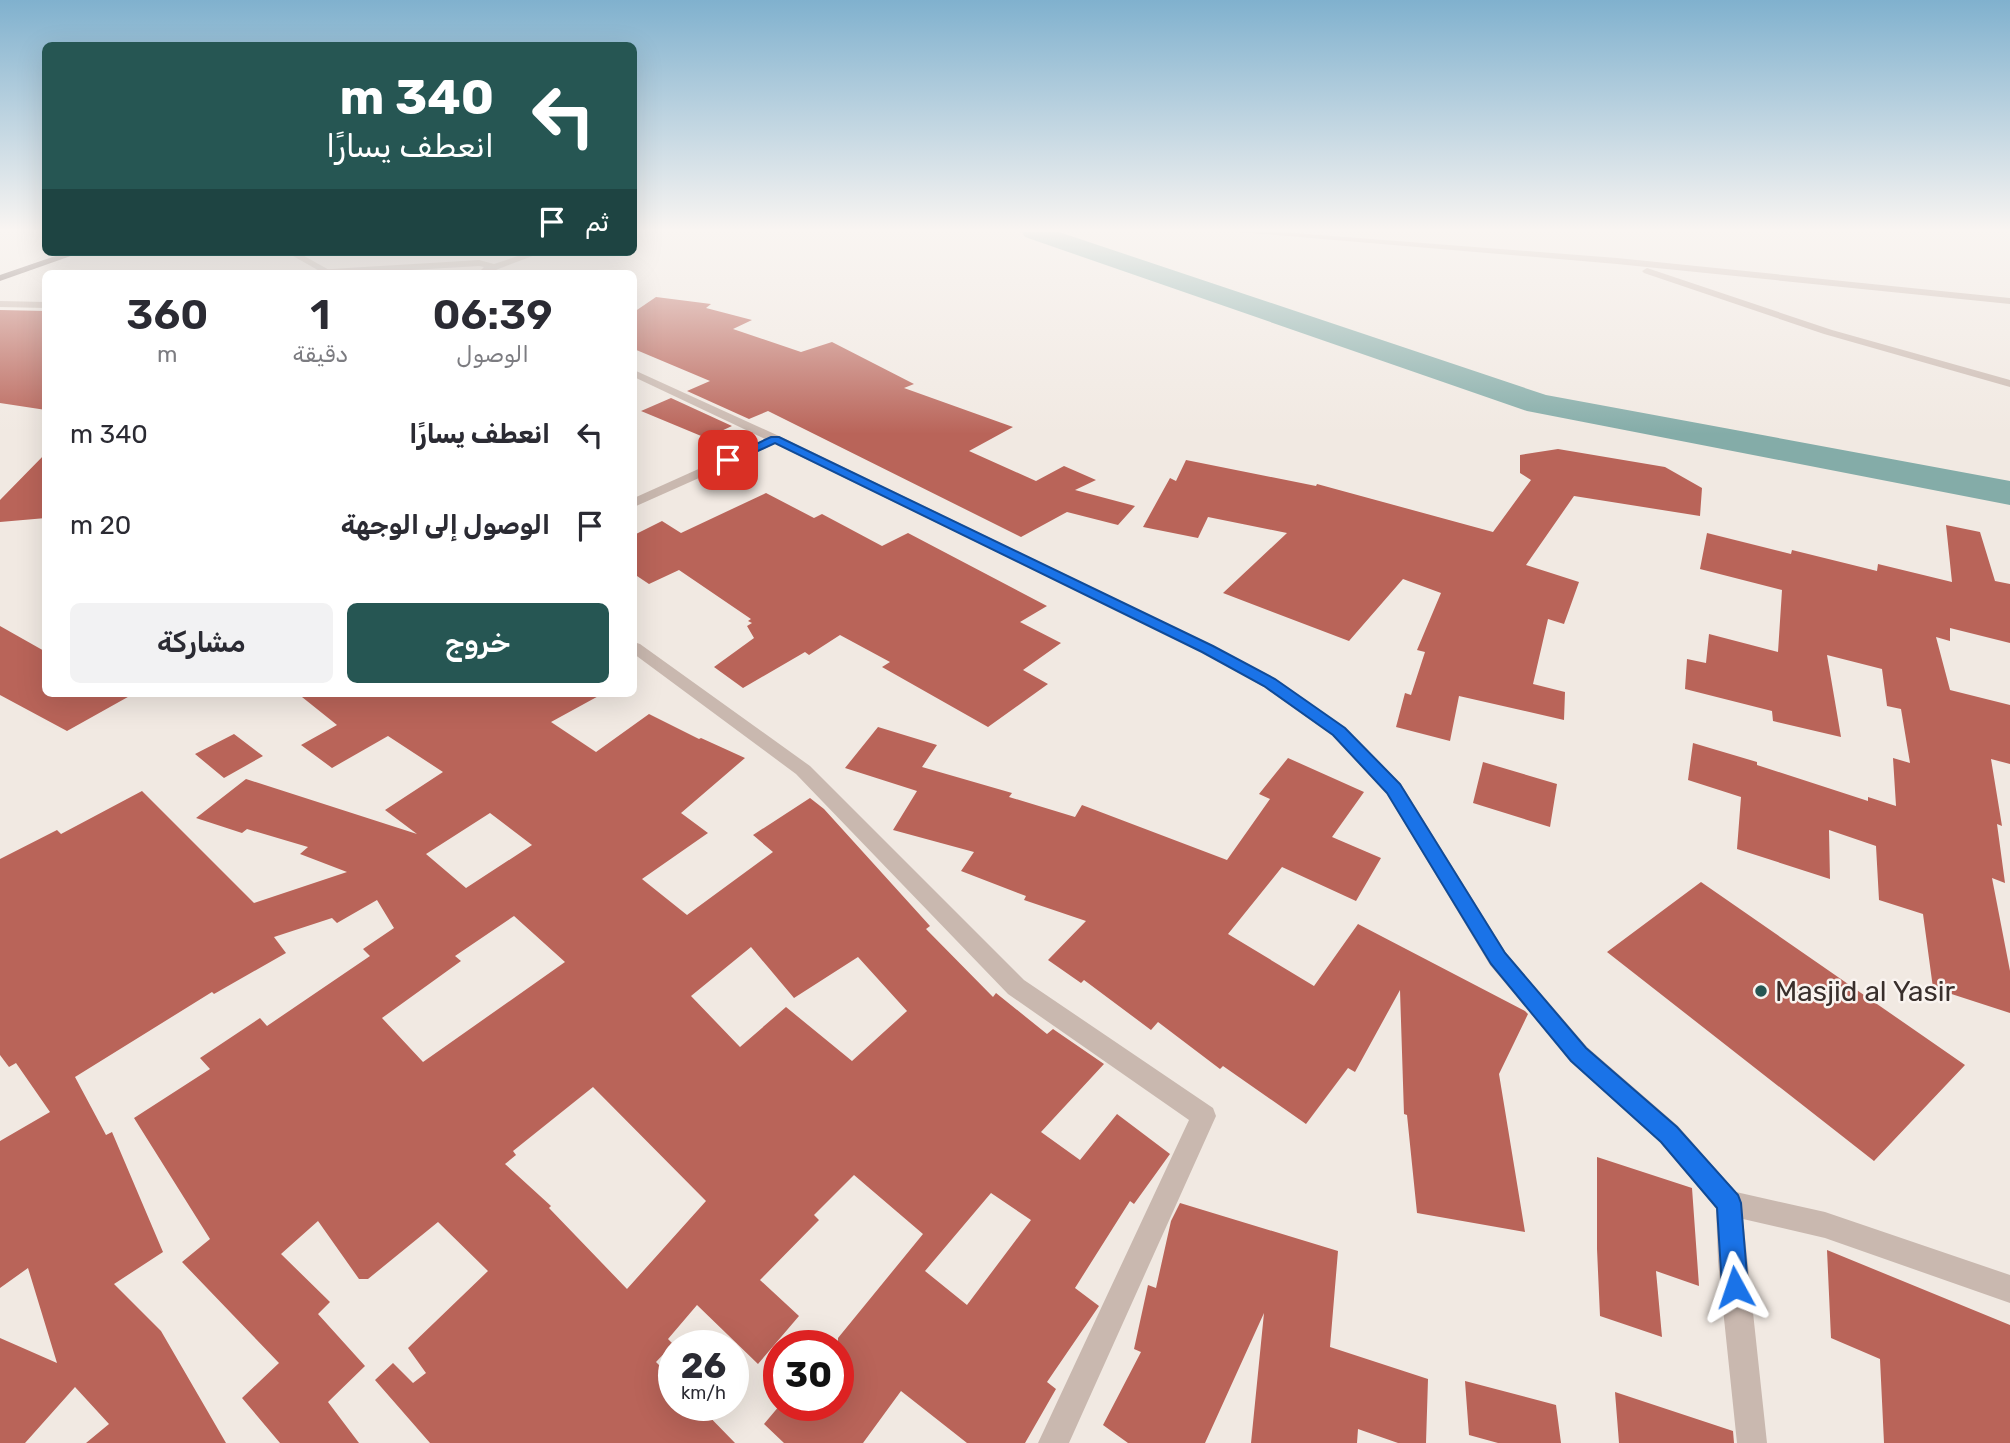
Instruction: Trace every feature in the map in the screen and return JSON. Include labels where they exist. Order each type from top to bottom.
[{"type":"street","points":[[1731,299],[1828,332],[2010,384]]},
{"type":"street","points":[[0,304],[42,304]]},
{"type":"street","points":[[0,312],[42,311]]},
{"type":"street","points":[[637,374],[1208,649],[1270,683],[1339,732],[1394,789],[1498,958],[1579,1054],[1669,1134],[1729,1203],[1825,1224],[2010,1289]]},
{"type":"street","points":[[637,502],[775,439]]},
{"type":"street","points":[[637,649],[803,770],[1016,987],[1205,1116],[1053,1443]]},
{"type":"street","points":[[1729,1203],[1732,1261],[1752,1443]]},
{"type":"building","points":[[653,299],[711,304],[706,308],[752,320],[733,329],[801,352],[832,342],[914,384],[904,388],[1013,427],[969,451],[1036,481],[1064,466],[1096,480],[1075,490],[1135,506],[1118,525],[1067,512],[1021,537],[768,411],[749,419],[687,391],[710,381],[637,350],[637,310]]},
{"type":"building","points":[[0,310],[42,311],[42,409],[0,403]]},
{"type":"building","points":[[671,398],[732,426],[706,438],[641,411]]},
{"type":"building","points":[[1558,449],[1665,467],[1702,488],[1700,516],[1574,496],[1526,565],[1579,582],[1564,624],[1548,619],[1533,684],[1565,692],[1564,720],[1459,696],[1450,741],[1396,727],[1405,693],[1411,695],[1425,652],[1417,650],[1441,593],[1403,579],[1349,641],[1223,593],[1287,533],[1208,517],[1198,538],[1143,527],[1170,478],[1176,481],[1186,460],[1316,486],[1317,484],[1493,532],[1531,480],[1520,473],[1520,455]]},
{"type":"building","points":[[42,457],[42,518],[0,522],[0,500]]},
{"type":"building","points":[[766,493],[814,518],[822,514],[882,546],[908,533],[1047,606],[1020,622],[1061,643],[1023,670],[1048,684],[988,727],[882,667],[890,662],[840,635],[809,655],[805,652],[743,688],[714,667],[754,638],[747,626],[752,623],[748,621],[751,619],[679,570],[649,584],[637,576],[637,534],[662,521],[681,533]]},
{"type":"building","points":[[1946,525],[1980,532],[1995,581],[2010,584],[2010,643],[1950,628],[1950,641],[1936,637],[1950,690],[2010,705],[2010,764],[1991,759],[2002,826],[1997,824],[2005,883],[1992,878],[2010,971],[2010,1013],[1933,988],[1923,914],[1879,900],[1876,846],[1829,830],[1830,879],[1737,849],[1741,797],[1688,780],[1693,743],[1868,801],[1868,797],[1896,806],[1893,758],[1910,763],[1901,709],[1887,706],[1882,669],[1827,655],[1841,737],[1773,721],[1772,711],[1685,689],[1687,659],[1706,663],[1709,634],[1778,652],[1782,590],[1700,569],[1707,533],[1791,554],[1792,550],[1877,571],[1878,564],[1952,582]]},
{"type":"building","points":[[0,626],[42,650],[42,697],[128,697],[67,731],[0,695]]},
{"type":"building","points":[[302,697],[597,697],[551,722],[596,752],[649,714],[745,758],[681,813],[708,833],[642,879],[687,915],[773,852],[753,835],[810,798],[824,809],[930,926],[926,929],[993,997],[996,993],[1047,1034],[1053,1029],[1104,1064],[1041,1132],[1080,1160],[1117,1114],[1170,1154],[1134,1204],[1130,1201],[1075,1288],[1099,1306],[1047,1382],[1056,1389],[1025,1443],[967,1443],[901,1391],[863,1443],[784,1443],[764,1424],[767,1421],[854,1421],[854,1330],[845,1330],[923,1234],[854,1175],[814,1215],[819,1220],[760,1280],[799,1316],[787,1330],[763,1330],[763,1358],[758,1364],[749,1355],[749,1330],[723,1330],[697,1305],[676,1330],[658,1330],[658,1421],[714,1421],[735,1443],[430,1443],[375,1380],[393,1363],[413,1383],[426,1373],[408,1348],[488,1271],[438,1222],[368,1279],[359,1279],[318,1221],[281,1254],[330,1302],[318,1314],[365,1366],[328,1402],[359,1443],[280,1443],[242,1398],[279,1363],[182,1262],[210,1239],[134,1118],[210,1069],[200,1058],[260,1018],[267,1026],[370,956],[363,949],[394,928],[377,900],[337,923],[332,918],[274,937],[286,953],[214,994],[212,992],[75,1077],[106,1135],[112,1132],[163,1252],[114,1284],[161,1331],[226,1443],[86,1443],[109,1424],[75,1387],[25,1443],[0,1443],[0,1338],[57,1363],[28,1268],[0,1288],[0,1141],[50,1112],[16,1063],[9,1067],[0,1055],[0,859],[57,830],[61,834],[142,791],[254,903],[347,872],[300,854],[308,847],[247,829],[242,833],[196,818],[246,779],[417,834],[385,810],[443,772],[388,736],[332,768],[301,745],[337,725]],"holes":[[[490,813],[532,845],[466,888],[426,854]],[[514,916],[565,962],[423,1062],[382,1018],[461,961],[455,956]],[[751,947],[794,998],[858,957],[907,1011],[852,1061],[786,1007],[740,1047],[691,996]],[[593,1087],[706,1201],[627,1289],[549,1208],[551,1206],[505,1164],[516,1155],[513,1151]],[[991,1193],[1031,1220],[967,1305],[925,1271]]]},
{"type":"building","points":[[878,727],[937,745],[922,767],[1012,793],[1009,797],[1075,817],[1082,805],[1227,860],[1270,799],[1259,794],[1288,758],[1364,792],[1332,837],[1381,858],[1356,901],[1282,867],[1228,934],[1314,986],[1358,924],[1528,1014],[1499,1074],[1525,1232],[1417,1213],[1407,1115],[1404,1114],[1400,990],[1355,1072],[1348,1068],[1306,1124],[1223,1066],[1220,1069],[1158,1022],[1151,1030],[1084,980],[1081,983],[1048,960],[1086,921],[1024,900],[1026,896],[961,871],[974,852],[893,830],[917,791],[845,768]]},
{"type":"building","points":[[234,734],[263,756],[224,778],[195,754]]},
{"type":"building","points":[[1483,762],[1557,784],[1550,827],[1473,803]]},
{"type":"building","points":[[1701,882],[1965,1065],[1874,1161],[1607,952]]},
{"type":"building","points":[[1597,1157],[1692,1188],[1699,1286],[1656,1271],[1662,1337],[1600,1316]]},
{"type":"building","points":[[1180,1203],[1338,1251],[1330,1347],[1428,1379],[1426,1443],[1398,1443],[1358,1429],[1357,1443],[1251,1443],[1264,1313],[1205,1443],[1128,1443],[1103,1425],[1141,1352],[1134,1349],[1148,1285],[1156,1288],[1171,1221]]},
{"type":"building","points":[[1827,1250],[2010,1325],[2010,1443],[1884,1443],[1880,1359],[1831,1338]]},
{"type":"building","points":[[1465,1381],[1556,1405],[1561,1443],[1498,1443],[1469,1435]]},
{"type":"building","points":[[1615,1392],[1733,1431],[1734,1443],[1619,1443]]},
{"type":"waterway","points":[[1232,299],[1539,404],[2010,493]]},
{"type":"place","name":"Masjid al Yasir","points":[[1761,991]]},
{"type":"route","points":[[728,460],[775,439],[1208,649],[1270,683],[1339,732],[1394,789],[1498,958],[1579,1054],[1669,1134],[1729,1203],[1735,1287]]}]
